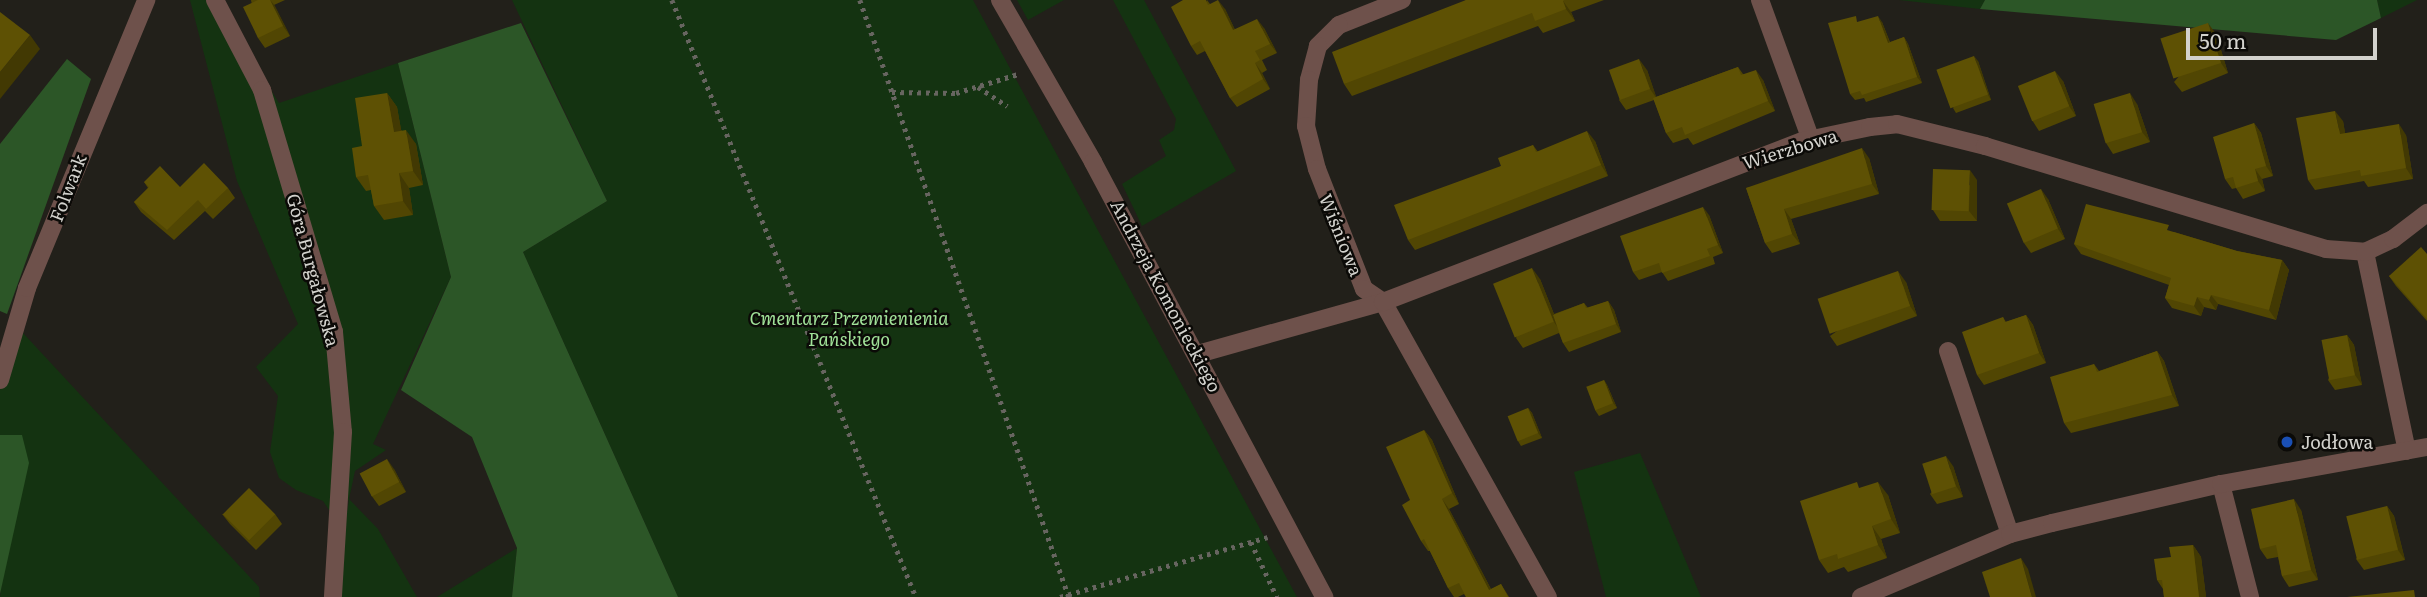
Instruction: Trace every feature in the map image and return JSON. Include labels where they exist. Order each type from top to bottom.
[{"type":"street","name":"Folwark","points":[[0,380],[27,288],[146,0]]},
{"type":"street","name":"Góra Burgałowska","points":[[215,0],[262,90],[334,332],[343,432],[332,597]]},
{"type":"street","name":"Andrzeja Komonieckiego","points":[[1000,0],[1198,354],[1324,597]]},
{"type":"street","name":"Wiśniowa","points":[[1402,0],[1329,33],[1312,61],[1306,125],[1326,200],[1364,289],[1383,302],[1548,597]]},
{"type":"street","points":[[1760,0],[1811,139]]},
{"type":"street","name":"Wierzbowa","points":[[1198,354],[1383,302],[1811,139],[1897,124],[2326,249],[2365,252]]},
{"type":"street","points":[[2407,451],[2365,252],[2393,239],[2427,213]]},
{"type":"street","points":[[1948,351],[2010,534]]},
{"type":"street","points":[[1861,597],[2010,534],[2221,484],[2427,447]]},
{"type":"street","points":[[2221,484],[2250,597]]},
{"type":"path","points":[[672,0],[916,597]]},
{"type":"path","points":[[860,0],[1069,596]]},
{"type":"path","points":[[892,92],[956,93],[1021,72]]},
{"type":"path","points":[[978,87],[1007,106]]},
{"type":"path","points":[[1060,597],[1265,538]]},
{"type":"path","points":[[1251,542],[1277,597]]},
{"type":"green space","points":[[190,0],[216,0],[279,103],[398,63],[451,277],[373,444],[386,450],[355,471],[349,499],[378,529],[417,597],[333,597],[349,500],[329,510],[323,501],[296,490],[279,478],[270,452],[278,396],[256,367],[298,324],[237,181]]},
{"type":"green space","name":"Cmentarz Przemienienia Pańskiego","points":[[512,0],[973,0],[1297,597],[678,597],[523,252],[607,201]]},
{"type":"green space","points":[[1017,0],[1064,0],[1028,20]]},
{"type":"green space","points":[[1113,0],[1144,0],[1236,171],[1142,226],[1122,184],[1166,156],[1159,140],[1174,130],[1176,119]]},
{"type":"green space","points":[[1899,0],[1985,0],[1980,9]]},
{"type":"green space","points":[[1985,0],[2377,0],[2381,18],[2336,40],[1980,9]]},
{"type":"green space","points":[[2377,0],[2417,0],[2381,18]]},
{"type":"green space","points":[[521,23],[607,201],[523,252],[678,597],[512,597],[517,548],[472,437],[401,390],[451,277],[398,63]]},
{"type":"green space","points":[[67,59],[91,79],[7,314],[0,311],[0,144]]},
{"type":"green space","points":[[23,333],[259,587],[260,597],[0,597],[22,436],[0,435],[0,388]]},
{"type":"green space","points":[[0,435],[22,435],[29,463],[0,594]]},
{"type":"green space","points":[[1640,453],[1701,597],[1606,597],[1574,472]]},
{"type":"green space","points":[[517,548],[512,597],[437,597]]},
{"type":"building","points":[[258,0],[270,0],[283,26],[258,38],[243,7]]},
{"type":"building","points":[[1183,0],[1206,0],[1208,5],[1218,0],[1233,30],[1257,19],[1270,44],[1255,51],[1260,60],[1255,63],[1263,79],[1230,98],[1200,41],[1191,46],[1171,7]]},
{"type":"building","points":[[1466,0],[1564,0],[1566,9],[1535,21],[1532,13],[1344,84],[1332,52]]},
{"type":"building","points":[[0,12],[30,35],[0,72]]},
{"type":"building","points":[[1856,16],[1857,22],[1878,16],[1888,43],[1904,37],[1917,77],[1862,95],[1860,91],[1850,94],[1828,23]]},
{"type":"building","points":[[2208,23],[2221,63],[2173,78],[2160,38]]},
{"type":"building","points":[[1974,56],[1988,95],[1950,108],[1936,70]]},
{"type":"building","points":[[1639,59],[1650,89],[1620,100],[1609,70]]},
{"type":"building","points":[[1738,67],[1741,75],[1756,70],[1768,101],[1685,135],[1682,127],[1666,133],[1653,98]]},
{"type":"building","points":[[2055,71],[2069,106],[2032,121],[2018,86]]},
{"type":"building","points":[[387,93],[394,132],[406,130],[413,171],[399,173],[403,201],[374,206],[368,175],[356,177],[352,148],[362,146],[355,98]]},
{"type":"building","points":[[2130,93],[2142,132],[2106,143],[2094,104]]},
{"type":"building","points":[[2335,111],[2340,134],[2399,124],[2406,168],[2361,176],[2360,170],[2308,180],[2296,118]]},
{"type":"building","points":[[2254,123],[2266,166],[2255,169],[2258,181],[2236,188],[2233,177],[2225,179],[2213,137]]},
{"type":"building","points":[[1587,131],[1601,165],[1408,240],[1394,205],[1501,166],[1498,158],[1533,145],[1536,152]]},
{"type":"building","points":[[1862,148],[1872,184],[1784,209],[1792,234],[1765,243],[1746,188]]},
{"type":"building","points":[[204,163],[228,188],[206,209],[198,200],[167,230],[134,202],[149,187],[144,182],[160,166],[180,187]]},
{"type":"building","points":[[1933,169],[1970,170],[1969,211],[1932,210]]},
{"type":"building","points":[[2041,189],[2058,229],[2024,243],[2007,203]]},
{"type":"building","points":[[2086,204],[2169,225],[2167,230],[2237,251],[2282,260],[2269,310],[2211,295],[2209,300],[2197,297],[2194,306],[2165,298],[2171,278],[2074,244]]},
{"type":"building","points":[[1703,207],[1718,245],[1707,249],[1710,256],[1662,273],[1659,263],[1633,272],[1620,236]]},
{"type":"building","points":[[2421,247],[2427,254],[2427,319],[2389,276]]},
{"type":"building","points":[[1532,268],[1554,322],[1515,338],[1493,284]]},
{"type":"building","points":[[1898,271],[1910,306],[1830,334],[1818,299]]},
{"type":"building","points":[[1608,301],[1616,324],[1563,343],[1553,315],[1584,303],[1586,308]]},
{"type":"building","points":[[2026,315],[2039,353],[1977,375],[1962,332],[2003,317],[2005,322]]},
{"type":"building","points":[[2347,335],[2355,375],[2329,380],[2321,340]]},
{"type":"building","points":[[2157,351],[2172,395],[2064,423],[2050,377],[2094,364],[2097,372]]},
{"type":"building","points":[[1604,380],[1613,403],[1595,410],[1586,387]]},
{"type":"building","points":[[1528,408],[1538,433],[1518,441],[1508,416]]},
{"type":"building","points":[[1424,430],[1452,493],[1442,499],[1489,590],[1501,584],[1508,597],[1466,597],[1459,583],[1448,588],[1424,539],[1421,541],[1402,505],[1410,500],[1386,447]]},
{"type":"building","points":[[1946,456],[1956,486],[1932,494],[1922,464]]},
{"type":"building","points":[[387,459],[399,482],[372,497],[360,474]]},
{"type":"building","points":[[1857,482],[1859,488],[1878,482],[1891,519],[1872,526],[1878,545],[1838,559],[1837,554],[1819,560],[1800,501]]},
{"type":"building","points":[[249,488],[275,514],[249,540],[223,514]]},
{"type":"building","points":[[2294,499],[2311,570],[2282,576],[2276,545],[2260,549],[2251,509]]},
{"type":"building","points":[[2387,506],[2398,550],[2357,560],[2346,516]]},
{"type":"building","points":[[2193,545],[2199,597],[2164,597],[2162,580],[2157,580],[2154,559],[2171,557],[2169,547]]},
{"type":"building","points":[[2021,558],[2032,597],[1990,597],[1982,572]]},
{"type":"building","points":[[2414,590],[2415,597],[2347,597]]},
{"type":"place","name":"Jodłowa","points":[[2287,442]]}]
